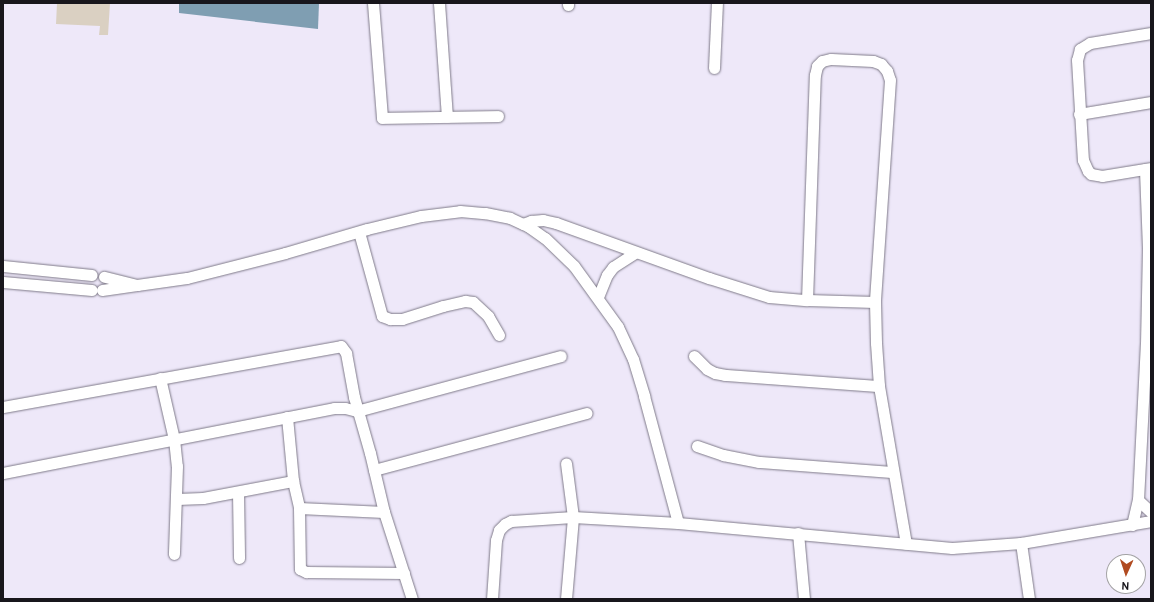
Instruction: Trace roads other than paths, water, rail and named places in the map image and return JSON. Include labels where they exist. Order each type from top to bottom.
[{"type":"street","points":[[373,3],[382,118],[498,116]]},
{"type":"street","points":[[439,3],[447,117]]},
{"type":"street","points":[[714,68],[717,3]]},
{"type":"street","points":[[1132,525],[1138,500],[1148,402],[1148,168],[1102,176],[1091,174],[1084,166],[1079,114],[1077,60],[1080,49],[1090,43],[1151,33]]},
{"type":"street","points":[[807,300],[815,75],[817,66],[822,61],[832,59],[873,61],[882,64],[887,71],[890,80],[875,302],[879,386],[906,544]]},
{"type":"street","points":[[1079,114],[1151,102]]},
{"type":"street","points":[[3,282],[97,290],[187,278],[421,216],[460,211],[491,214],[510,218],[523,224],[545,238],[574,266],[598,297],[618,327],[633,359],[678,523]]},
{"type":"street","points":[[523,224],[531,221],[543,220],[769,297],[807,300],[875,302]]},
{"type":"street","points":[[359,232],[382,316],[390,319],[402,319],[443,306],[465,301],[473,302],[488,316],[499,335]]},
{"type":"street","points":[[598,297],[607,275],[613,267],[636,252]]},
{"type":"street","points":[[3,266],[92,275]]},
{"type":"street","points":[[44,286],[46,271]]},
{"type":"street","points":[[104,277],[136,285]]},
{"type":"street","points":[[3,407],[341,346],[346,353],[357,411],[384,512],[412,599]]},
{"type":"street","points":[[3,473],[334,408],[345,408],[357,411],[561,356]]},
{"type":"street","points":[[694,356],[707,369],[725,375],[879,386]]},
{"type":"street","points":[[160,378],[174,439],[177,466],[174,554]]},
{"type":"street","points":[[374,470],[586,413]]},
{"type":"street","points":[[287,417],[293,481],[299,508],[300,569],[306,572],[404,573]]},
{"type":"street","points":[[697,446],[723,455],[759,462],[893,472]]},
{"type":"street","points":[[566,463],[573,517],[566,599]]},
{"type":"street","points":[[177,499],[203,498],[293,481]]},
{"type":"street","points":[[238,492],[239,558]]},
{"type":"street","points":[[1138,500],[1151,512]]},
{"type":"street","points":[[299,508],[384,512]]},
{"type":"street","points":[[492,599],[496,540],[499,530],[511,521],[573,517],[678,523],[952,548],[1022,543],[1151,521]]},
{"type":"street","points":[[798,533],[804,599]]},
{"type":"street","points":[[1022,543],[1029,599]]},
{"type":"water","points":[[179,3],[319,3],[318,29],[179,13]]}]
